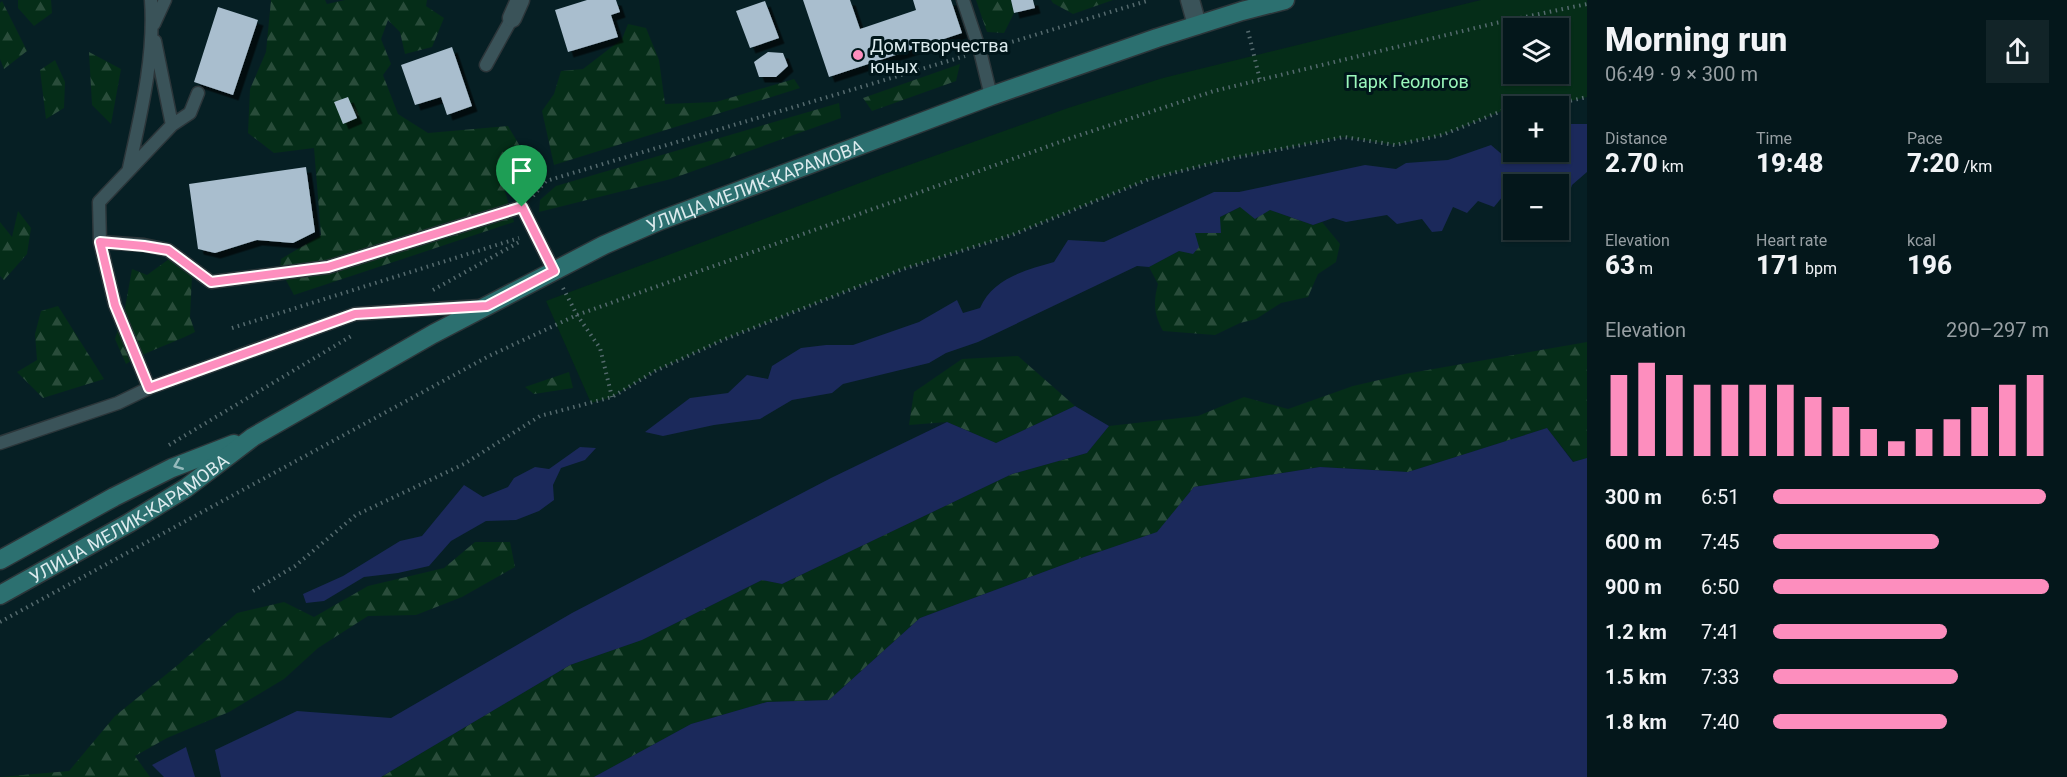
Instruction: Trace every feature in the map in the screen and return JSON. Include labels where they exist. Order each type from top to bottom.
[{"type":"main road","name":"УЛИЦА МЕЛИК-КАРАМОВА","points":[[0,595],[129,523],[186,488],[253,437],[433,334],[604,245],[659,221],[991,96],[1197,25],[1285,0]]},
{"type":"main road","name":"УЛИЦА МЕЛИК-КАРАМОВА","points":[[0,560],[172,468],[253,437]]},
{"type":"street","points":[[512,18],[520,0]]},
{"type":"street","points":[[1190,0],[1197,25]]},
{"type":"lane","points":[[151,0],[153,27],[172,124]]},
{"type":"lane","points":[[129,170],[140,119],[153,27],[165,0]]},
{"type":"lane","points":[[963,0],[980,51],[991,96]]},
{"type":"lane","points":[[486,65],[512,18]]},
{"type":"lane","points":[[149,388],[115,305],[100,242],[99,202],[172,124],[190,113],[198,93]]},
{"type":"lane","points":[[100,242],[168,250],[211,282],[328,267],[522,207],[554,271]]},
{"type":"lane","points":[[0,442],[118,403],[149,388],[355,314],[487,306]]},
{"type":"path","points":[[522,207],[546,181],[1150,0]]},
{"type":"path","points":[[0,622],[489,356],[577,315],[1074,137],[1214,91],[1496,23],[1587,4]]},
{"type":"path","points":[[1242,11],[1260,80]]},
{"type":"path","points":[[1569,101],[1587,97]]},
{"type":"path","points":[[253,591],[295,566],[356,515],[464,464],[540,416],[612,398],[655,371],[725,339],[903,269],[1012,236],[1149,179],[1233,158],[1344,137],[1395,146],[1442,135],[1503,111]]},
{"type":"path","points":[[424,295],[534,234]]},
{"type":"path","points":[[232,328],[534,234]]},
{"type":"path","points":[[554,271],[577,315],[600,348],[612,398]]},
{"type":"path","points":[[166,447],[355,334]]},
{"type":"green space","points":[[18,0],[51,0],[52,13],[34,26],[18,8]]},
{"type":"green space","points":[[271,0],[325,0],[327,4],[345,0],[427,0],[426,6],[444,18],[432,47],[405,54],[400,32],[388,20],[381,39],[391,64],[383,75],[398,114],[428,133],[508,126],[524,153],[502,181],[514,222],[294,295],[280,269],[281,259],[321,235],[314,148],[274,153],[248,133],[250,89],[266,52]]},
{"type":"green space","points":[[976,0],[1011,0],[1014,13],[1004,33],[987,32]]},
{"type":"green space","points":[[1051,0],[1113,0],[1073,14]]},
{"type":"green space","name":"Парк Геологов","points":[[1481,0],[1587,0],[1587,97],[1569,101],[1569,96],[1503,96],[1503,111],[1442,135],[1395,145],[1344,137],[1233,158],[1149,179],[1012,235],[903,269],[725,339],[655,371],[612,397],[591,403],[546,301],[881,175],[1068,108],[1163,78]]},
{"type":"green space","points":[[2,1],[27,51],[4,69],[0,59],[0,3]]},
{"type":"green space","points":[[628,24],[646,28],[659,60],[665,104],[716,102],[794,79],[800,88],[554,165],[542,111],[554,94],[561,71],[583,69],[622,39]]},
{"type":"green space","points":[[89,52],[121,69],[111,124],[92,105]]},
{"type":"green space","points":[[55,60],[65,82],[64,108],[46,119],[40,70]]},
{"type":"green space","points":[[960,64],[956,81],[872,111],[863,98]]},
{"type":"green space","points":[[839,103],[841,118],[671,179],[539,212],[540,200],[556,186]]},
{"type":"green space","points":[[1241,207],[1270,210],[1313,225],[1322,222],[1340,244],[1336,262],[1318,274],[1308,297],[1281,303],[1256,319],[1240,323],[1215,335],[1163,331],[1155,308],[1158,284],[1149,267],[1179,251],[1194,233]]},
{"type":"green space","points":[[18,211],[31,228],[27,254],[4,280],[0,276],[0,222],[12,237]]},
{"type":"green space","points":[[169,259],[192,276],[190,317],[195,332],[126,364],[115,339],[125,308],[132,269],[147,275]]},
{"type":"green space","points":[[58,306],[104,379],[43,398],[17,372],[37,360],[35,334],[41,311]]},
{"type":"green space","points":[[1587,342],[1587,458],[1574,462],[1547,428],[1408,472],[1320,467],[1194,487],[1158,532],[920,618],[829,700],[767,702],[691,724],[594,777],[381,777],[570,665],[642,640],[762,580],[782,584],[1012,474],[1087,453],[1109,426],[1198,416],[1244,397],[1288,409],[1353,386],[1405,374]]},
{"type":"green space","points":[[1018,356],[1075,406],[996,443],[947,422],[909,425],[914,392],[962,359]]},
{"type":"green space","points":[[569,372],[573,388],[534,394],[525,387]]},
{"type":"green space","points":[[475,542],[510,542],[515,567],[462,597],[416,615],[368,616],[318,648],[284,679],[229,712],[167,738],[135,756],[150,777],[0,777],[69,771],[115,716],[237,613],[284,602],[314,617],[368,586],[444,568]]},
{"type":"water","points":[[1569,124],[1587,124],[1587,172],[1572,185],[1569,194],[1569,174],[1503,174],[1503,196],[1494,207],[1478,201],[1467,213],[1453,207],[1442,231],[1432,232],[1422,219],[1397,224],[1387,215],[1346,222],[1333,218],[1313,225],[1270,210],[1255,219],[1240,207],[1220,217],[1221,233],[1195,233],[1199,247],[1193,254],[1179,251],[1149,267],[1137,266],[978,342],[946,353],[929,363],[843,384],[832,393],[792,400],[760,419],[714,425],[663,436],[645,432],[690,398],[728,393],[747,375],[768,379],[772,366],[801,348],[853,345],[919,322],[957,300],[963,313],[980,308],[993,289],[1002,282],[1022,272],[1054,262],[1068,240],[1104,242],[1214,192],[1239,192],[1365,165],[1396,169],[1406,163],[1448,160],[1491,145],[1503,155],[1503,162],[1569,162]]},
{"type":"water","points":[[1075,406],[1109,426],[1087,453],[1012,474],[782,584],[762,580],[642,640],[570,665],[381,777],[221,777],[215,750],[297,711],[391,718],[572,613],[831,478],[947,422],[996,443]]},
{"type":"water","points":[[1547,428],[1573,462],[1587,458],[1587,777],[594,777],[691,724],[767,702],[829,700],[920,618],[1157,532],[1194,487],[1320,467],[1408,472]]},
{"type":"water","points":[[580,447],[596,448],[585,460],[561,468],[553,485],[554,500],[539,511],[516,520],[486,521],[451,541],[429,566],[364,577],[324,601],[306,603],[303,594],[343,576],[400,541],[422,536],[464,485],[483,497],[508,487],[514,478],[535,467],[549,469]]},
{"type":"water","points":[[186,747],[195,777],[164,777],[152,765]]},
{"type":"building","points":[[587,0],[616,0],[620,12],[611,15],[618,37],[568,52],[555,10]]},
{"type":"building","name":"Дом творчества юных","points":[[803,0],[850,0],[860,29],[916,10],[913,0],[951,0],[962,33],[829,77]]},
{"type":"building","points":[[1011,0],[1033,0],[1035,8],[1014,13]]},
{"type":"building","points":[[765,1],[779,38],[750,48],[736,11]]},
{"type":"building","points":[[218,7],[258,20],[233,95],[194,82]]},
{"type":"building","points":[[452,47],[472,106],[447,115],[441,97],[415,105],[401,65]]},
{"type":"building","points":[[768,52],[783,53],[788,66],[776,77],[759,77],[754,62]]},
{"type":"building","points":[[348,97],[357,118],[343,124],[334,102]]},
{"type":"building","points":[[306,167],[315,232],[293,243],[257,240],[215,253],[198,249],[189,184]]},
{"type":"place","name":"Дом творчества юных","points":[[858,55]]},
{"type":"route","points":[[522,207],[554,271],[487,306],[355,314],[149,388],[115,305],[100,242],[168,250],[211,282],[328,267],[522,207]]}]
